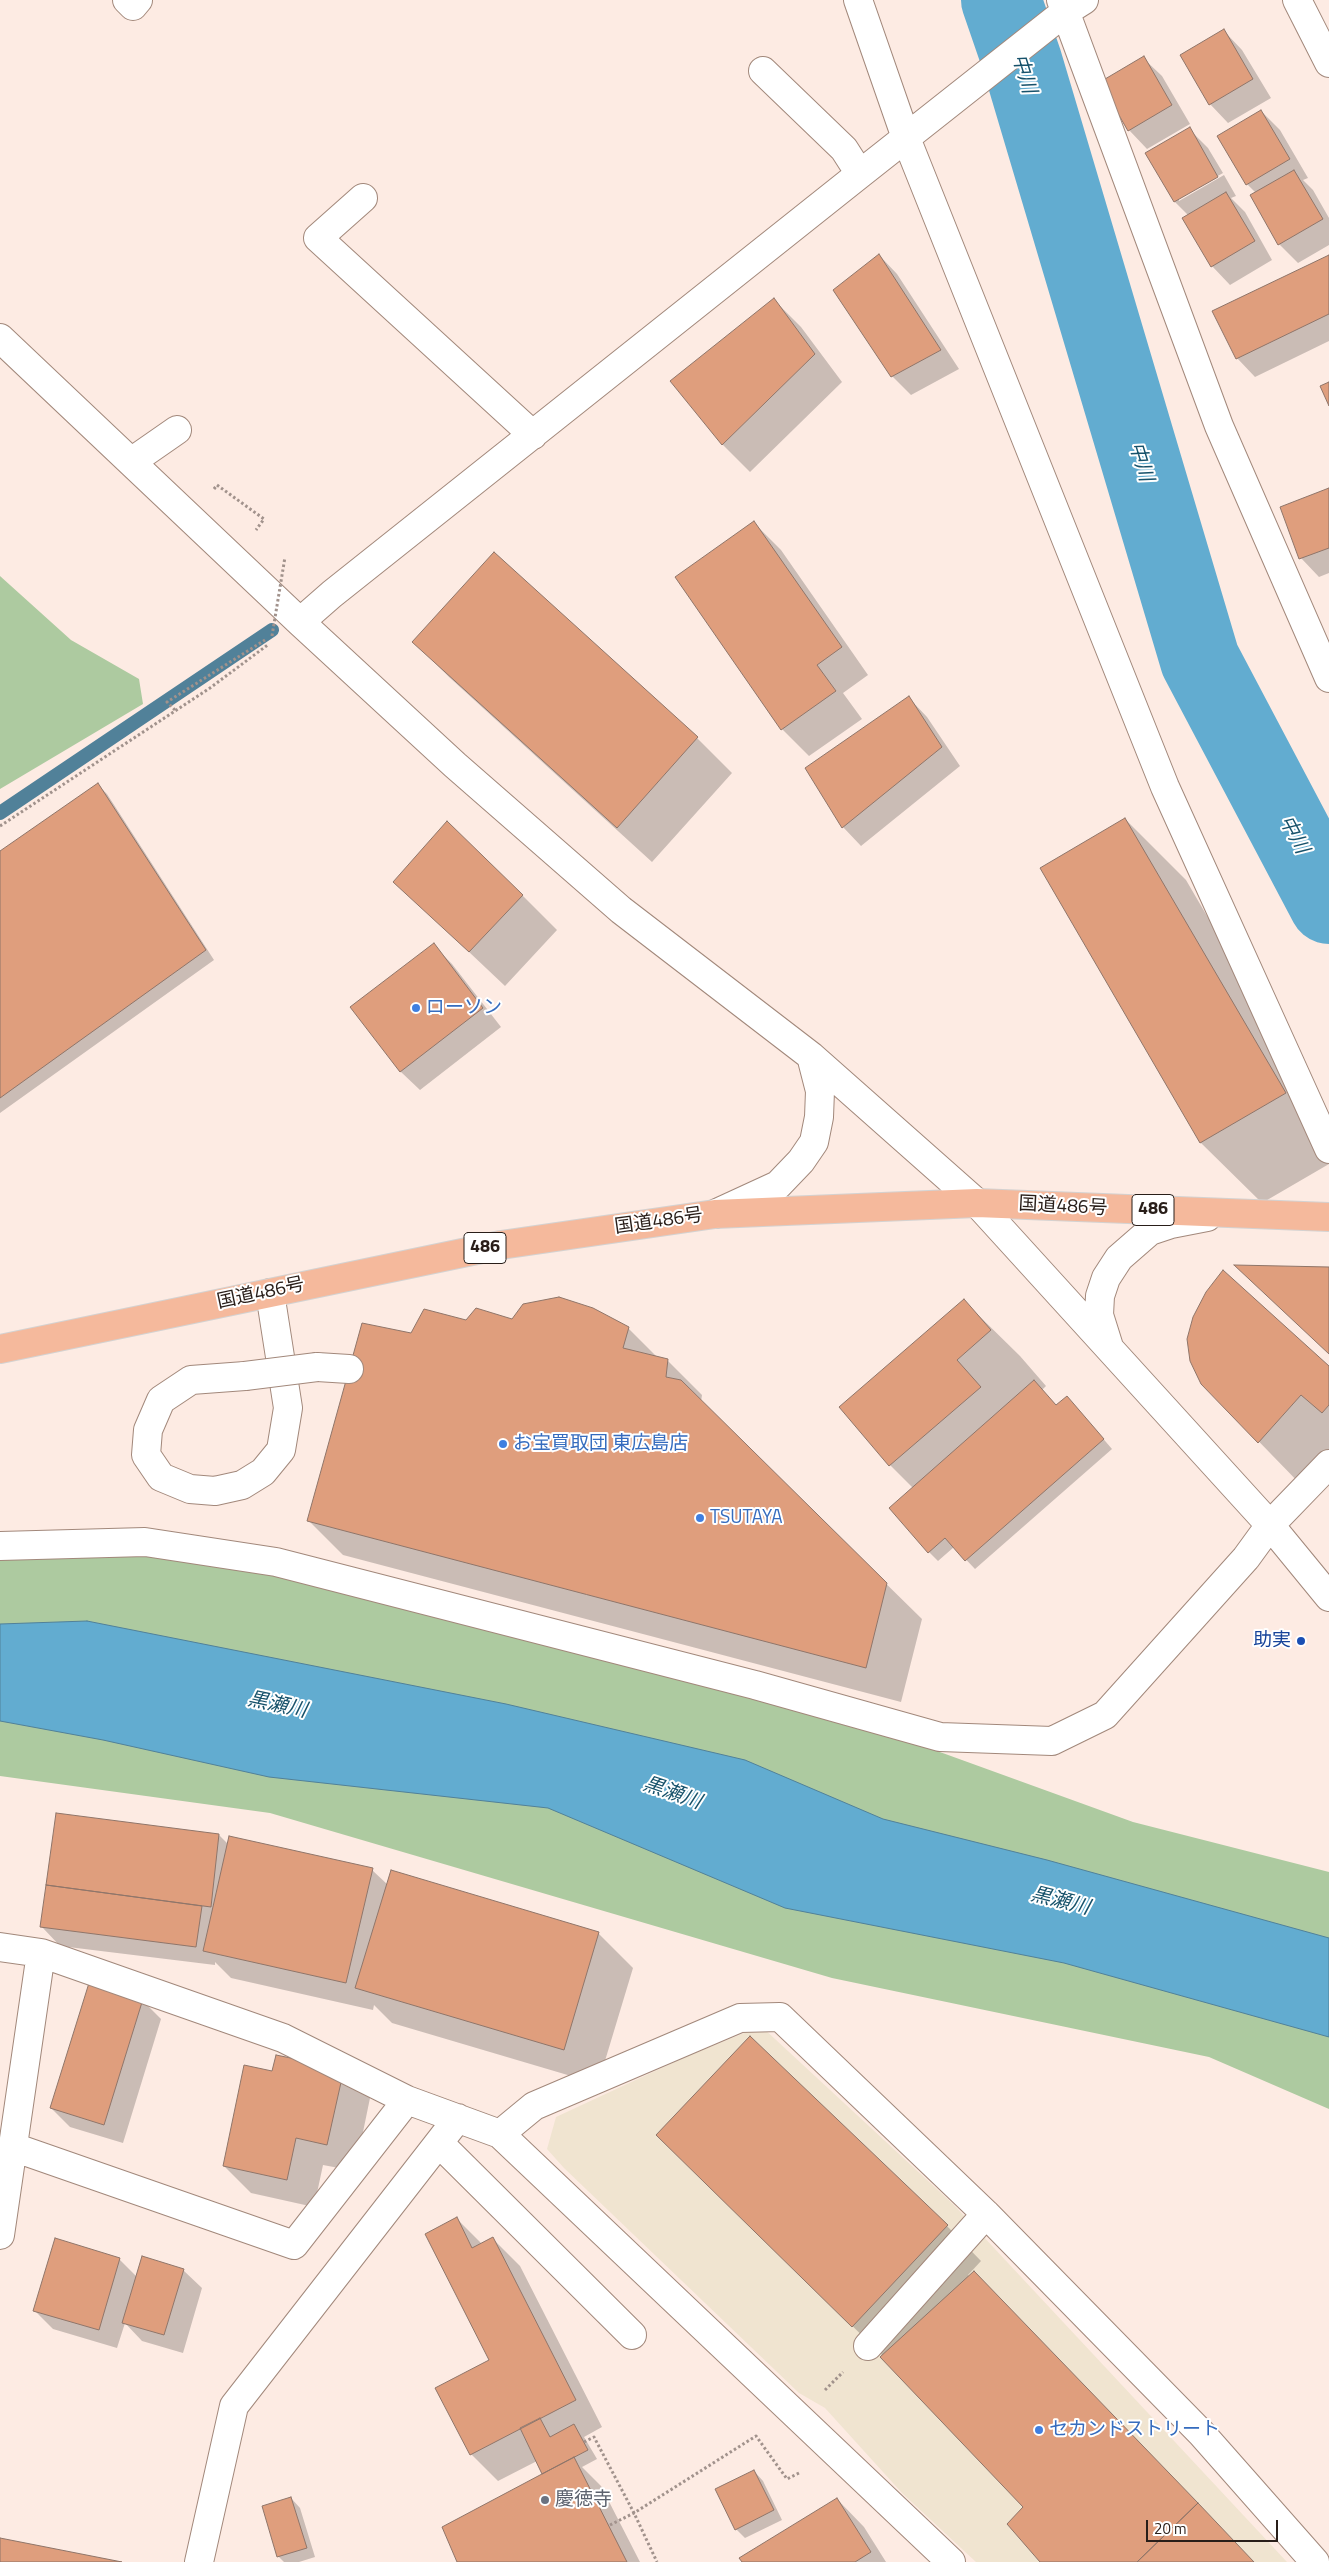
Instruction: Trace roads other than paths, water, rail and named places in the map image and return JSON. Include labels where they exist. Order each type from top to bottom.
[{"type":"highway","name":"国道486号","points":[[0,1348],[501,1245],[714,1214],[977,1203],[1329,1217]]},
{"type":"street","points":[[127,0],[133,6],[138,0]]},
{"type":"street","points":[[858,0],[906,138],[1165,787],[1329,1149]]},
{"type":"street","points":[[1297,0],[1329,63]]},
{"type":"street","points":[[300,622],[332,594],[906,138],[1070,4],[1219,426],[1329,678]]},
{"type":"street","points":[[763,71],[844,149],[860,174]]},
{"type":"street","points":[[363,198],[318,238],[533,435]]},
{"type":"street","points":[[0,338],[300,622],[455,765],[620,910],[811,1056],[977,1203],[1270,1525],[1329,1597]]},
{"type":"street","points":[[131,462],[177,430]]},
{"type":"street","points":[[714,1214],[778,1185],[801,1161],[814,1142],[819,1117],[820,1091],[811,1056]]},
{"type":"street","points":[[1110,1350],[1099,1315],[1100,1296],[1106,1278],[1119,1258],[1150,1231],[1171,1224],[1228,1214]]},
{"type":"street","points":[[270,1293],[288,1408],[281,1450],[263,1472],[242,1485],[215,1491],[190,1489],[161,1477],[146,1455],[148,1430],[161,1400],[191,1380],[245,1376],[317,1367],[349,1369]]},
{"type":"street","points":[[0,1546],[145,1542],[276,1562],[746,1683],[940,1737],[1052,1741],[1105,1714],[1246,1558],[1270,1525],[1329,1464]]},
{"type":"street","points":[[0,1947],[41,1954],[283,2038],[407,2100],[500,2134],[951,2562]]},
{"type":"street","points":[[0,2235],[41,1954]]},
{"type":"street","points":[[500,2134],[534,2106],[740,2018],[780,2017],[986,2214],[1202,2434],[1315,2562],[1329,2551]]},
{"type":"street","points":[[13,2148],[294,2245],[407,2100]]},
{"type":"street","points":[[199,2562],[234,2406],[458,2118]]},
{"type":"street","points":[[439,2143],[632,2335]]},
{"type":"street","points":[[868,2346],[986,2214]]},
{"type":"water","name":"黒瀬川","points":[[87,1621],[506,1704],[745,1760],[883,1819],[1047,1860],[1329,1938],[1329,2037],[1064,1963],[785,1908],[548,1808],[269,1777],[103,1740],[0,1721],[0,1624]]},
{"type":"waterway","name":"中川","points":[[1001,0],[1022,61],[1200,660],[1329,904]]},
{"type":"waterway","points":[[0,813],[272,630]]},
{"type":"place","name":"ローソン","points":[[416,1008]]},
{"type":"place","name":"お宝買取団 東広島店","points":[[503,1444]]},
{"type":"place","name":"TSUTAYA","points":[[700,1518]]},
{"type":"place","name":"助実","points":[[1301,1641]]},
{"type":"place","name":"セカンドストリート","points":[[1039,2430]]},
{"type":"place","name":"慶徳寺","points":[[545,2500]]}]
